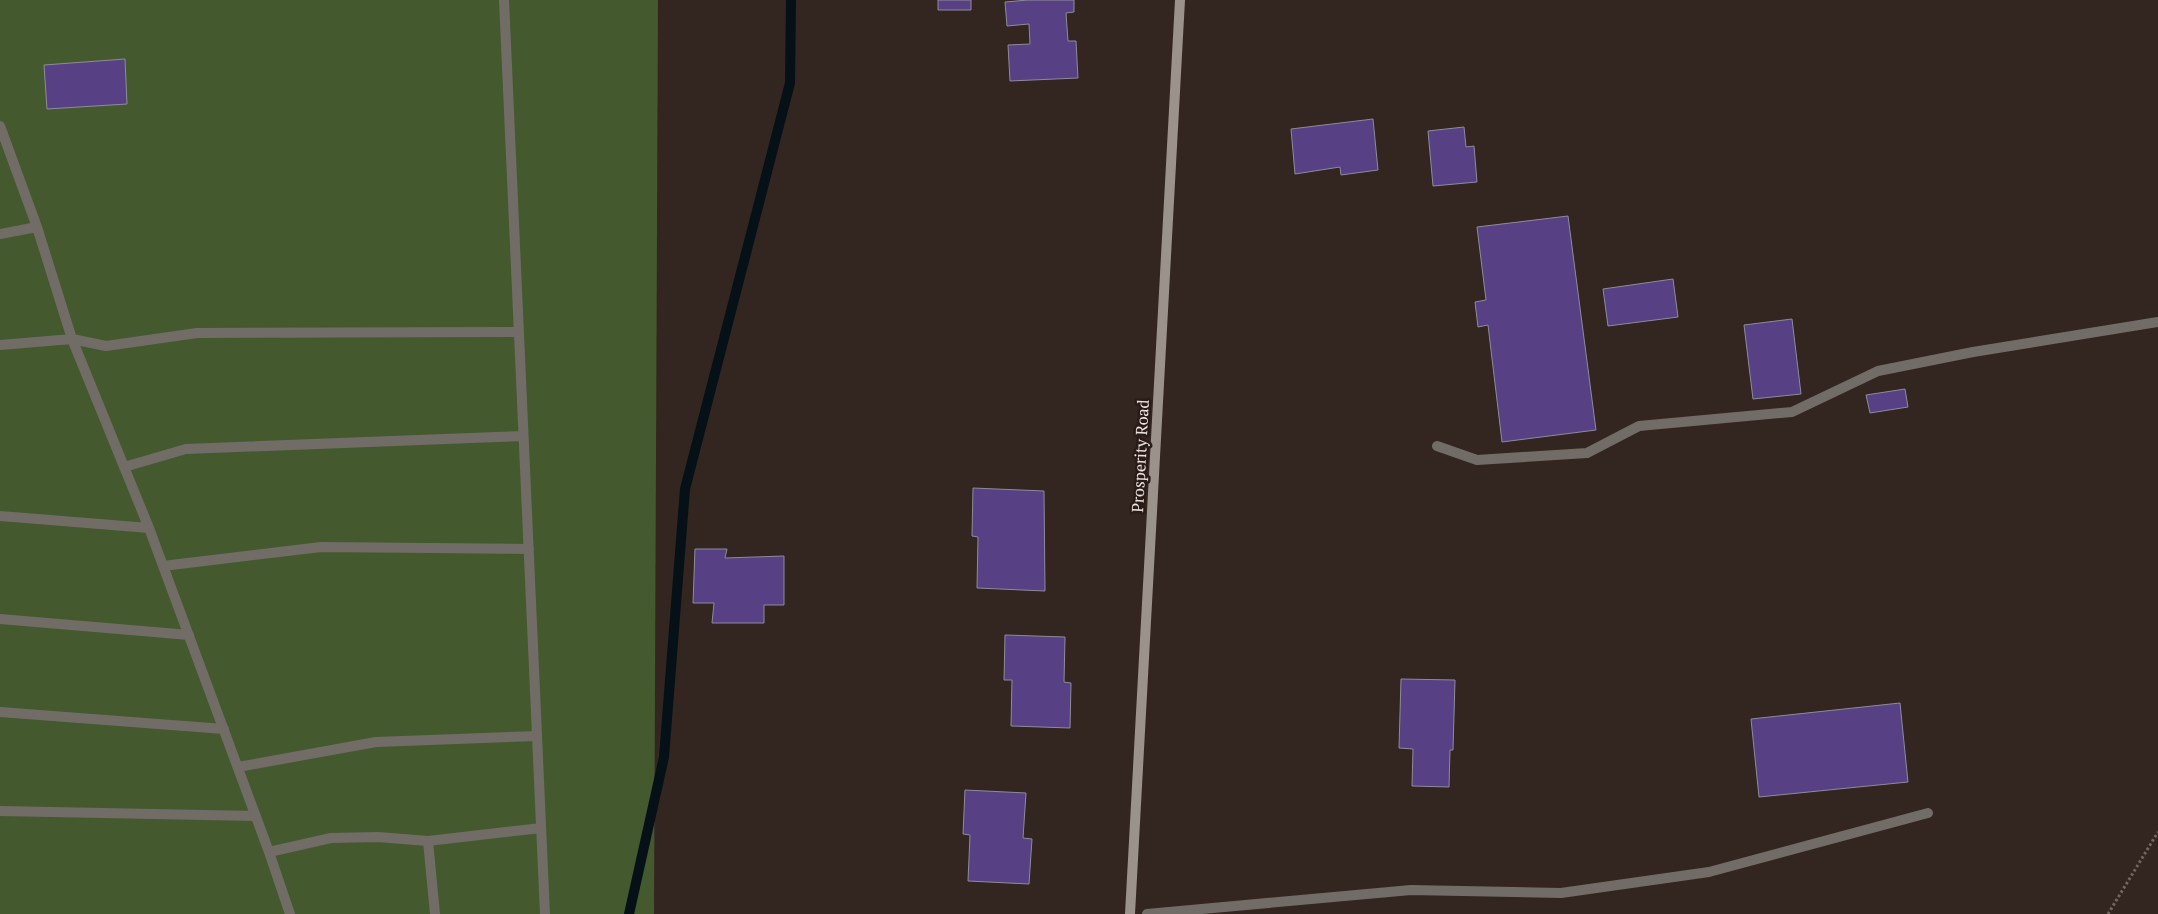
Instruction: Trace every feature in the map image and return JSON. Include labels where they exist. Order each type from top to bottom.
[{"type":"street","name":"Prosperity Road","points":[[1130,914],[1180,0]]},
{"type":"lane","points":[[504,0],[545,914]]},
{"type":"lane","points":[[0,126],[37,227],[72,339],[149,528],[270,852],[290,914]]},
{"type":"lane","points":[[0,234],[37,227]]},
{"type":"lane","points":[[1437,446],[1477,460],[1587,454],[1639,426],[1792,412],[1878,371],[1973,352],[2158,322]]},
{"type":"lane","points":[[0,345],[72,339],[106,346],[197,333],[519,332]]},
{"type":"lane","points":[[124,467],[186,449],[523,436]]},
{"type":"lane","points":[[0,516],[149,528]]},
{"type":"lane","points":[[163,566],[321,547],[529,548]]},
{"type":"lane","points":[[0,619],[189,636]]},
{"type":"lane","points":[[0,712],[224,729]]},
{"type":"lane","points":[[238,767],[376,742],[537,736]]},
{"type":"lane","points":[[0,811],[256,816]]},
{"type":"lane","points":[[1147,914],[1411,890],[1561,893],[1709,872],[1928,813]]},
{"type":"lane","points":[[270,852],[332,838],[428,841],[541,828]]},
{"type":"lane","points":[[428,841],[435,914]]},
{"type":"path","points":[[2108,914],[2158,832]]},
{"type":"green space","points":[[0,0],[658,0],[654,914],[0,914]]},
{"type":"building","points":[[938,0],[971,0],[971,10],[938,10]]},
{"type":"building","points":[[1074,0],[1074,12],[1066,13],[1068,41],[1076,41],[1078,78],[1010,81],[1008,45],[1030,44],[1029,24],[1007,26],[1005,2]]},
{"type":"building","points":[[125,59],[127,104],[47,109],[44,65]]},
{"type":"building","points":[[1373,119],[1378,170],[1341,175],[1340,167],[1295,174],[1291,129]]},
{"type":"building","points":[[1464,127],[1466,147],[1474,146],[1477,182],[1433,186],[1428,131]]},
{"type":"building","points":[[1568,216],[1596,430],[1502,442],[1488,325],[1478,327],[1475,302],[1486,300],[1477,227]]},
{"type":"building","points":[[1673,279],[1678,317],[1608,326],[1603,289]]},
{"type":"building","points":[[1792,319],[1801,394],[1753,399],[1744,325]]},
{"type":"building","points":[[1905,389],[1908,407],[1870,413],[1866,395]]},
{"type":"building","points":[[973,488],[1044,491],[1045,591],[977,588],[978,537],[972,536]]},
{"type":"building","points":[[695,549],[727,549],[725,558],[784,556],[784,605],[764,605],[764,623],[712,623],[714,603],[693,603]]},
{"type":"building","points":[[1005,635],[1065,637],[1064,682],[1071,683],[1070,728],[1011,726],[1012,680],[1004,680]]},
{"type":"building","points":[[1401,679],[1455,680],[1453,750],[1450,750],[1449,787],[1412,786],[1413,749],[1399,748]]},
{"type":"building","points":[[1900,703],[1908,782],[1759,797],[1751,719]]},
{"type":"building","points":[[965,790],[1026,793],[1023,838],[1032,839],[1029,884],[968,881],[970,835],[963,834]]},
{"type":"waterway","points":[[629,914],[664,757],[685,489],[790,83],[791,0]]}]
